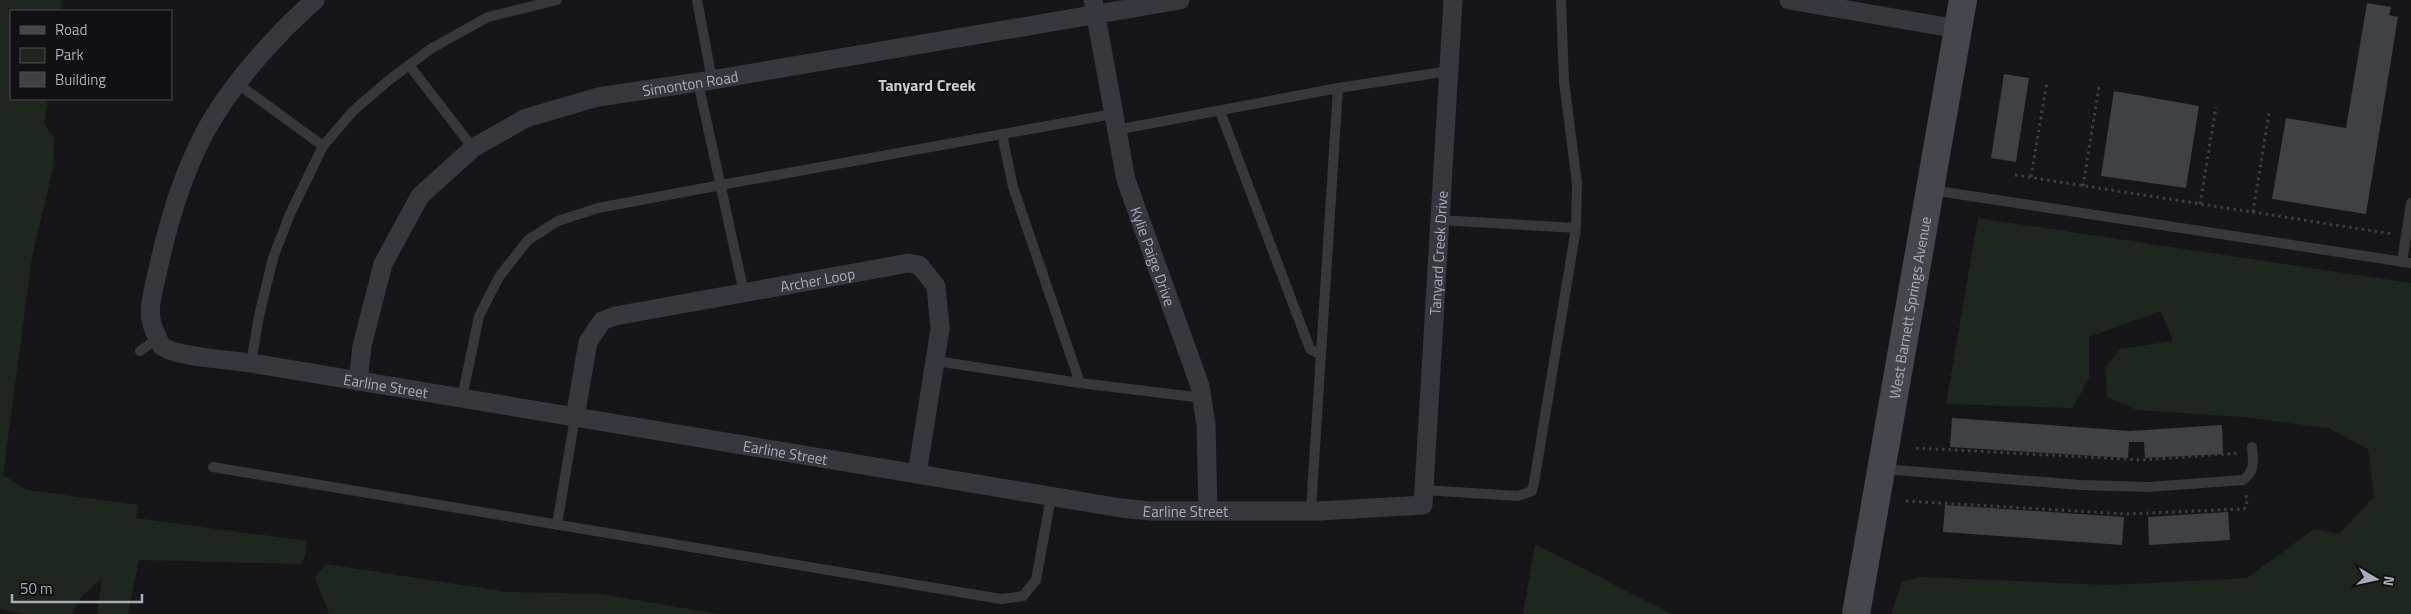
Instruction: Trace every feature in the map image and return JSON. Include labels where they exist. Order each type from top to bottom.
[{"type":"street","points":[[158,338],[151,325],[150,307],[164,239],[183,182],[204,134],[238,84],[288,24],[315,0]]},
{"type":"street","name":"Simonton Road","points":[[358,381],[362,346],[383,264],[420,196],[473,148],[526,118],[598,97],[705,81],[1094,8],[1180,0]]},
{"type":"street","name":"Tanyard Creek Drive","points":[[1424,498],[1453,0]]},
{"type":"street","points":[[1789,0],[1958,29]]},
{"type":"street","name":"West Barnett Springs Avenue","points":[[1856,614],[1963,0]]},
{"type":"street","name":"Kylie Paige Drive","points":[[1094,8],[1126,180],[1195,368],[1203,398],[1206,425],[1208,510]]},
{"type":"street","name":"Archer Loop","points":[[575,417],[588,342],[602,321],[615,316],[908,263],[919,265],[936,286],[940,329],[917,474]]},
{"type":"street","name":"Earline Street","points":[[158,338],[162,346],[180,354],[251,363],[1051,497],[1150,511],[1311,510],[1424,498]]},
{"type":"lane","points":[[251,363],[259,316],[273,258],[290,214],[323,146],[353,111],[432,48],[488,17],[557,0]]},
{"type":"lane","points":[[697,0],[705,81],[720,185],[744,293]]},
{"type":"lane","points":[[1424,498],[1526,495],[1532,491],[1576,228],[1577,184],[1564,82],[1561,0]]},
{"type":"lane","points":[[409,65],[473,148]]},
{"type":"lane","points":[[462,398],[479,316],[499,276],[528,240],[558,221],[598,208],[1002,134],[1220,111],[1338,88],[1450,71]]},
{"type":"lane","points":[[238,84],[323,146]]},
{"type":"lane","points":[[1311,510],[1338,88]]},
{"type":"lane","points":[[1220,111],[1310,348],[1321,355]]},
{"type":"lane","points":[[1002,134],[1013,187],[1080,383]]},
{"type":"lane","points":[[1930,190],[2406,263],[2406,236],[2411,203]]},
{"type":"lane","points":[[1439,220],[1576,228]]},
{"type":"lane","points":[[140,352],[158,338]]},
{"type":"lane","points":[[936,361],[1080,383],[1203,398]]},
{"type":"lane","points":[[557,525],[575,417]]},
{"type":"lane","points":[[1882,469],[2080,485],[2148,487],[2243,480],[2251,474],[2254,464],[2252,450]]},
{"type":"lane","points":[[213,467],[1000,600],[1023,596],[1036,580],[1051,497]]},
{"type":"path","points":[[2032,177],[2047,81]]},
{"type":"path","points":[[2083,186],[2099,86]]},
{"type":"path","points":[[2200,204],[2216,107]]},
{"type":"path","points":[[2254,212],[2270,113]]},
{"type":"path","points":[[2015,175],[2406,236]]},
{"type":"path","points":[[1916,448],[2143,460],[2252,450]]},
{"type":"path","points":[[1906,501],[2126,514],[2244,509],[2248,499],[2243,480]]},
{"type":"green space","points":[[0,0],[62,0],[61,10],[10,10],[10,100],[48,100],[44,124],[54,138],[54,164],[32,257],[3,475],[27,490],[139,505],[136,518],[307,541],[305,556],[301,564],[139,560],[128,614],[97,614],[102,580],[84,594],[72,614],[24,614],[0,609]]},
{"type":"green space","points":[[1978,218],[2411,283],[2411,614],[1891,614],[1902,582],[1921,577],[2109,585],[2247,578],[2314,529],[2339,534],[2374,497],[2368,449],[2328,428],[2242,417],[2137,410],[2107,397],[2105,368],[2120,349],[2173,341],[2161,311],[2089,337],[2089,378],[2073,408],[1946,404]]},
{"type":"green space","points":[[1535,544],[1672,614],[1523,614]]},
{"type":"green space","points":[[326,564],[508,592],[601,594],[719,614],[329,614],[315,577]]},
{"type":"building","points":[[2367,3],[2391,7],[2389,15],[2398,17],[2366,214],[2272,199],[2286,118],[2346,128]]},
{"type":"building","points":[[2004,74],[2029,78],[2016,162],[1991,158]]},
{"type":"building","points":[[2114,91],[2199,106],[2186,188],[2101,176]]},
{"type":"building","points":[[1952,418],[2130,431],[2222,425],[2223,454],[2145,458],[2144,442],[2129,442],[2128,458],[1950,447]]},
{"type":"building","points":[[1945,505],[2124,517],[2122,545],[1943,532]]},
{"type":"building","points":[[2228,512],[2230,540],[2149,545],[2148,517]]},
{"type":"district","name":"Tanyard Creek","points":[[927,85]]}]
